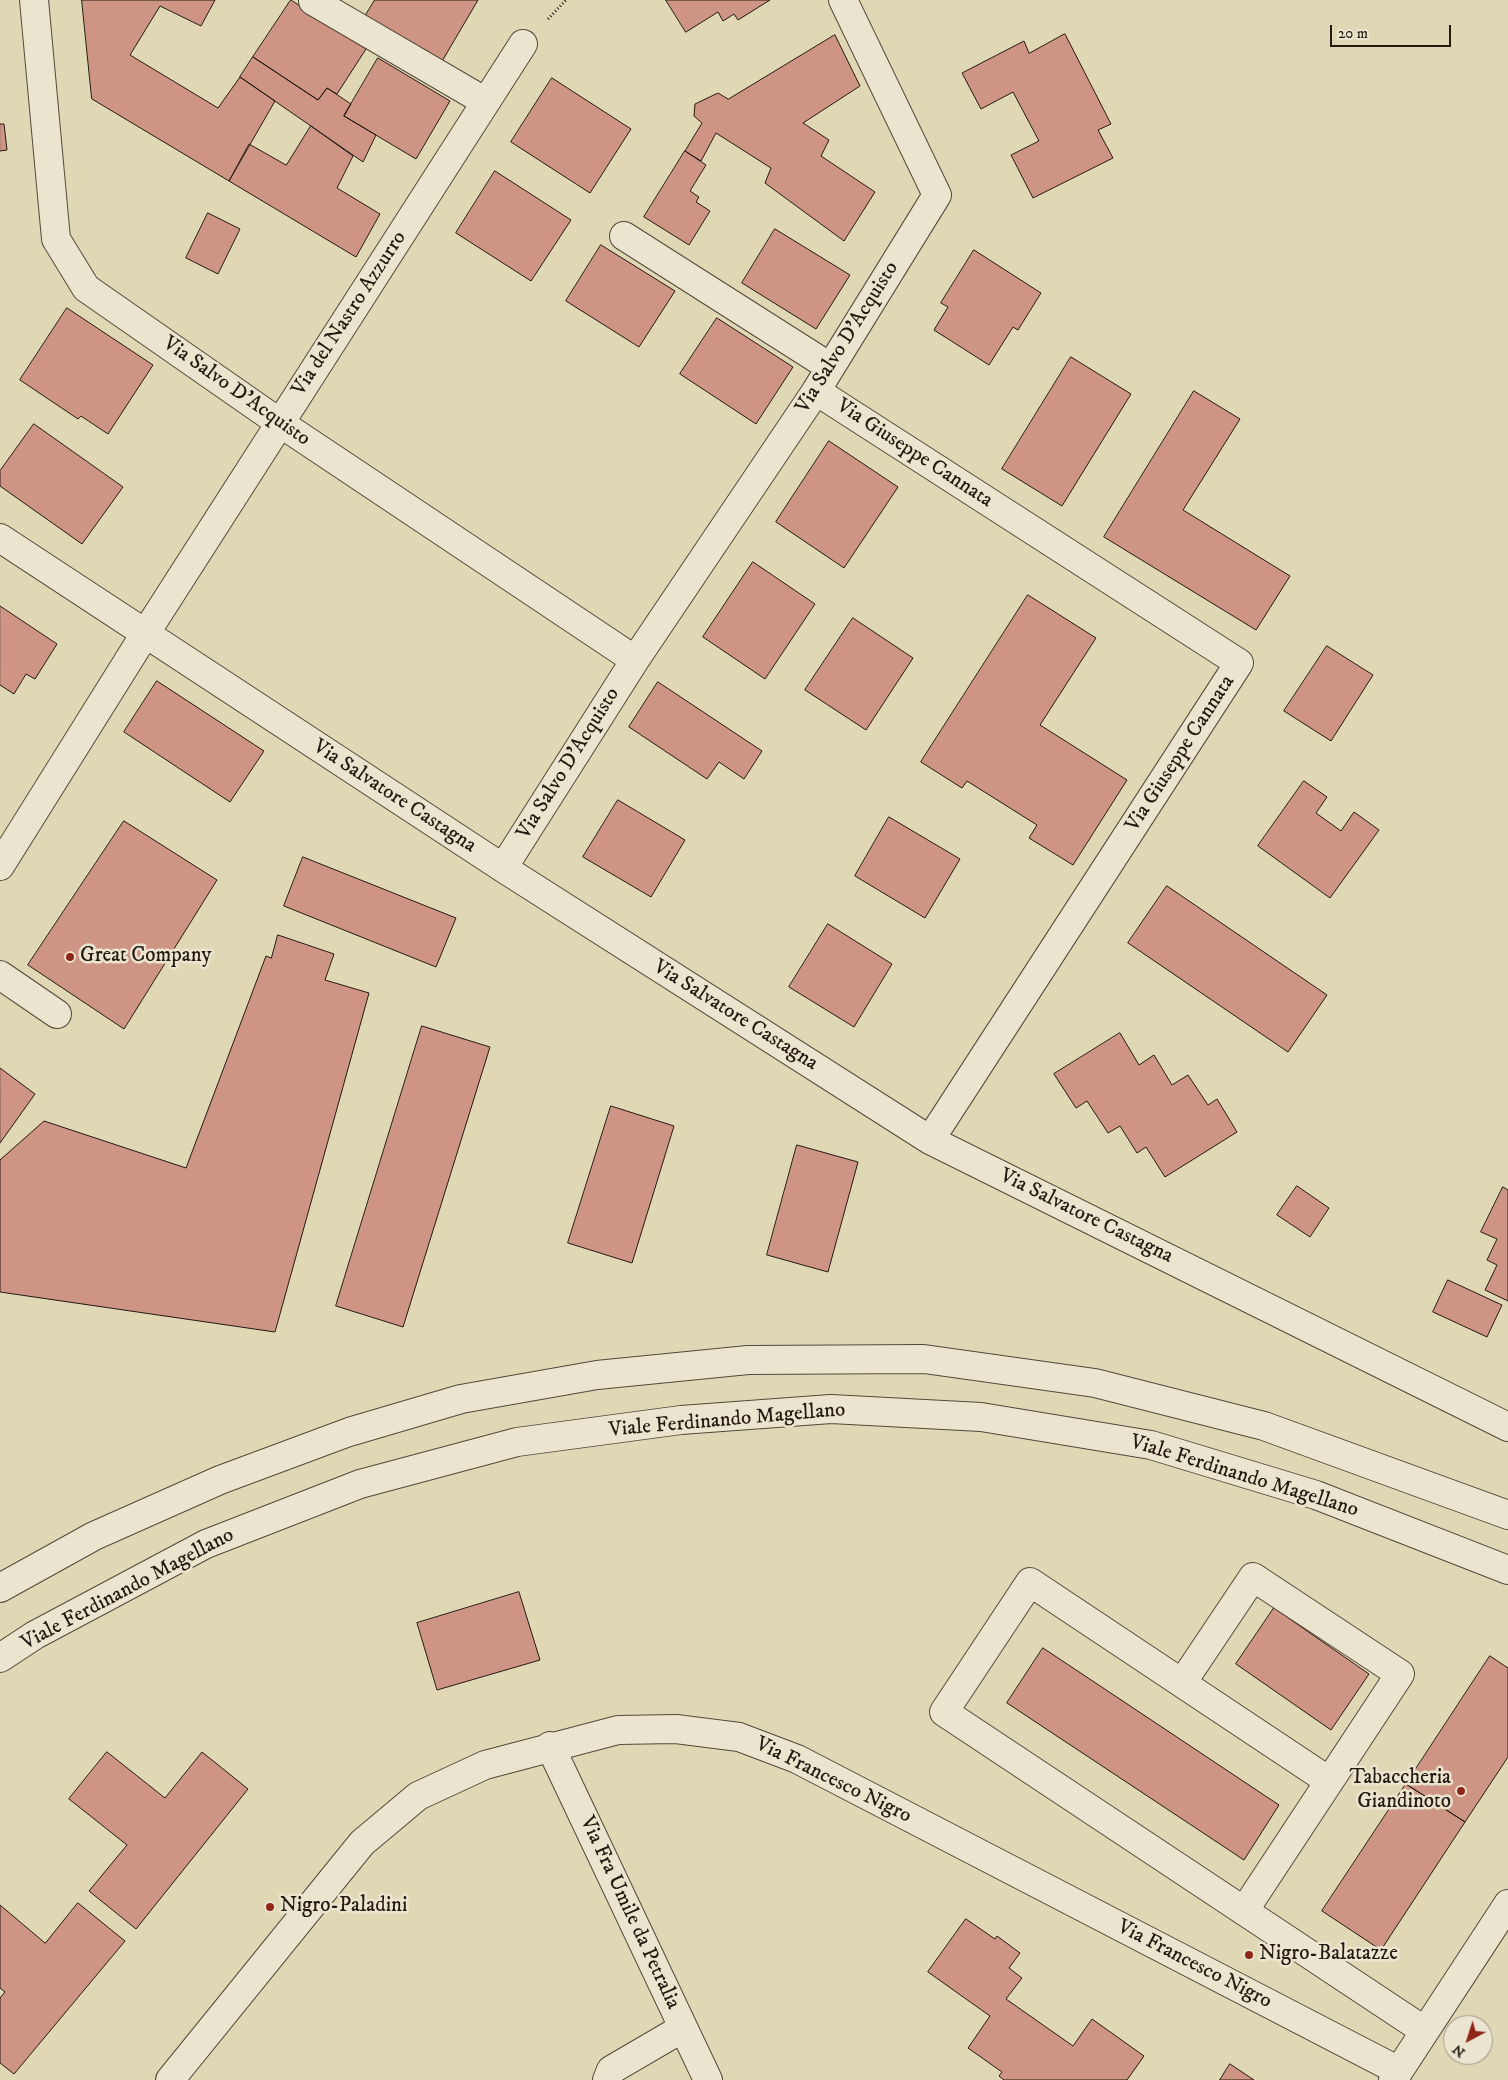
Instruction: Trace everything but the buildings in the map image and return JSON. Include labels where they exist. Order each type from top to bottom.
[{"type":"street","name":"Via Salvo D'Acquisto","points":[[34,0],[56,239],[86,288],[280,423],[635,660]]},
{"type":"street","name":"Via Salvo D'Acquisto","points":[[503,868],[635,660],[816,391],[937,195],[843,0]]},
{"type":"street","points":[[313,1],[486,102]]},
{"type":"street","name":"Via del Nastro Azzurro","points":[[0,866],[145,634],[523,44]]},
{"type":"street","points":[[624,236],[830,367]]},
{"type":"street","name":"Via Giuseppe Cannata","points":[[816,391],[1239,663],[930,1140]]},
{"type":"street","name":"Via Salvatore Castagna","points":[[0,538],[503,868],[930,1140],[1508,1427]]},
{"type":"street","points":[[0,975],[57,1014]]},
{"type":"street","points":[[0,1588],[94,1536],[202,1488],[348,1432],[461,1399],[597,1375],[748,1360],[924,1359],[1095,1383],[1264,1426],[1508,1515]]},
{"type":"street","name":"Viale Ferdinando Magellano","points":[[0,1658],[35,1635],[206,1544],[360,1484],[517,1442],[681,1420],[831,1409],[981,1417],[1151,1445],[1316,1495],[1508,1570]]},
{"type":"street","points":[[1182,1683],[1253,1577],[1400,1674],[1244,1911]]},
{"type":"street","points":[[1329,1781],[1030,1582],[944,1712],[1425,2031]]},
{"type":"street","name":"Via Francesco Nigro","points":[[170,2080],[362,1843],[418,1796],[484,1765],[550,1746],[618,1730],[676,1730],[739,1737],[797,1759],[1396,2076]]},
{"type":"street","name":"Via Fra Umile da Petralia","points":[[550,1746],[708,2080]]},
{"type":"street","points":[[1396,2076],[1508,1904]]},
{"type":"street","points":[[607,2080],[612,2070],[683,2028]]},
{"type":"place","name":"Great Company","points":[[70,957]]},
{"type":"place","name":"Tabaccheria Giandinoto","points":[[1461,1791]]},
{"type":"place","name":"Nigro-Paladini","points":[[270,1907]]},
{"type":"place","name":"Nigro-Balatazze","points":[[1249,1955]]}]
